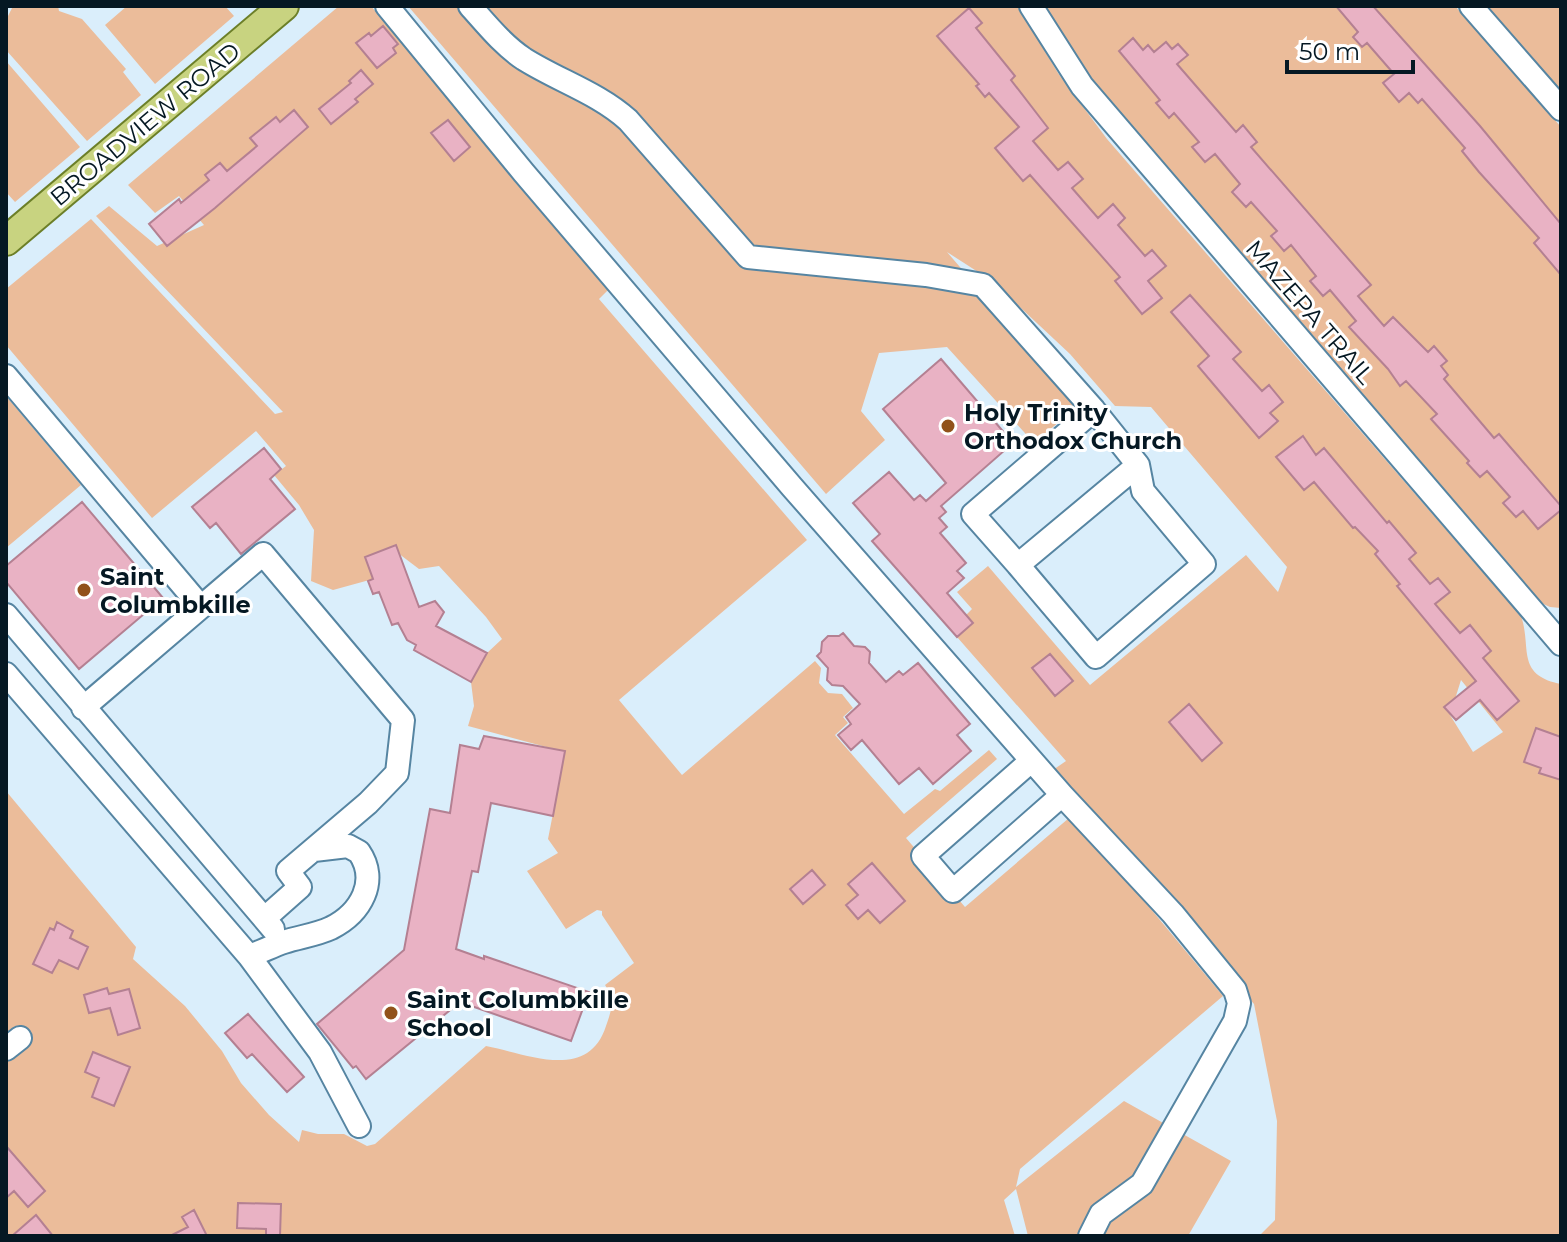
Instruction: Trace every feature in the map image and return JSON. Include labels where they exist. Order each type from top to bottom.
[{"type":"main road","name":"BROADVIEW ROAD","points":[[6,241],[284,6]]},
{"type":"street","points":[[387,6],[524,173],[792,487],[1031,761],[1173,914],[1235,990],[1239,1003],[1235,1021],[1142,1184],[1101,1214],[1090,1236]]},
{"type":"street","points":[[470,6],[502,42],[524,59],[609,103],[628,120],[748,257],[926,275],[983,285],[1094,410],[1138,465],[1143,491],[1204,564],[1096,657],[973,514],[1094,410]]},
{"type":"street","name":"MAZEPA TRAIL","points":[[1031,6],[1082,86],[1561,644]]},
{"type":"street","points":[[1471,6],[1561,109]]},
{"type":"street","points":[[6,376],[201,607]]},
{"type":"street","points":[[1018,565],[1138,465]]},
{"type":"street","points":[[83,708],[263,554],[403,720],[397,773],[368,803],[288,871],[300,887],[265,918]]},
{"type":"street","points":[[6,615],[285,942]]},
{"type":"street","points":[[6,674],[249,956],[320,1052],[359,1126]]},
{"type":"street","points":[[1031,761],[923,856],[953,891],[1062,795]]},
{"type":"street","points":[[249,956],[334,927],[348,917],[368,890],[363,857],[354,847],[314,850]]},
{"type":"shaded area","points":[[13,6],[58,6],[59,11],[82,19],[126,69],[123,72],[141,95],[87,141],[6,50],[6,20]]},
{"type":"shaded area","points":[[127,6],[225,6],[234,16],[155,84],[105,25]]},
{"type":"shaded area","points":[[339,6],[371,6],[609,289],[599,299],[807,540],[619,700],[682,775],[815,661],[821,668],[819,683],[828,693],[842,694],[853,708],[843,717],[848,723],[835,735],[904,814],[935,789],[940,791],[989,750],[997,759],[906,838],[965,907],[1069,818],[1116,867],[1223,996],[1020,1169],[1016,1187],[1124,1101],[1231,1161],[1188,1236],[1028,1236],[1016,1189],[1004,1200],[1015,1236],[6,1236],[6,791],[136,947],[133,959],[185,1006],[222,1051],[241,1083],[269,1115],[299,1142],[302,1130],[318,1134],[344,1134],[367,1146],[375,1144],[486,1046],[555,1060],[586,1054],[597,1043],[610,1015],[612,1005],[605,985],[634,963],[602,911],[597,910],[566,929],[527,871],[558,853],[548,839],[565,752],[468,726],[474,706],[471,682],[487,653],[502,639],[439,566],[419,569],[390,547],[365,557],[373,579],[333,590],[311,581],[314,530],[299,505],[274,475],[286,466],[256,431],[152,518],[6,345],[6,289],[91,219],[275,414],[283,412],[96,216],[109,206],[157,246],[204,225],[179,196],[155,213],[128,185]]},
{"type":"shaded area","points":[[408,6],[1018,6],[1058,73],[1107,139],[1521,616],[1531,667],[1547,680],[1561,684],[1561,1236],[1259,1236],[1275,1220],[1277,1121],[1254,1004],[1053,770],[1066,761],[957,637],[973,623],[966,615],[972,609],[957,592],[988,566],[1090,685],[1246,555],[1278,592],[1287,567],[1151,407],[1115,406],[1070,354],[992,281],[947,252],[1079,405],[1034,443],[947,347],[879,353],[861,411],[885,440],[826,494]],"holes":[[[1461,680],[1503,732],[1473,752],[1450,715]]]},
{"type":"shaded area","points":[[1041,6],[1455,6],[1561,127],[1561,608],[1539,602],[1105,103]]},
{"type":"shaded area","points":[[1482,6],[1561,6],[1561,96]]},
{"type":"shaded area","points":[[6,61],[80,147],[15,202],[6,192]]},
{"type":"shaded area","points":[[6,396],[81,485],[6,548]]},
{"type":"building","points":[[1336,6],[1373,6],[1480,126],[1561,224],[1561,275],[1534,243],[1539,238],[1479,172],[1462,151],[1465,148],[1422,99],[1418,103],[1409,93],[1399,102],[1383,83],[1394,74],[1367,43],[1362,47],[1353,37],[1358,32]]},
{"type":"building","points":[[969,8],[982,23],[976,28],[1015,76],[1011,80],[1048,128],[1033,141],[1058,170],[1068,162],[1083,179],[1072,188],[1098,218],[1113,204],[1125,218],[1118,225],[1145,256],[1152,250],[1166,266],[1148,281],[1162,298],[1142,314],[1115,281],[1120,277],[1030,175],[1023,181],[995,148],[1019,127],[989,93],[985,97],[976,86],[979,84],[937,36]]},
{"type":"building","points":[[383,26],[398,44],[393,48],[396,53],[377,68],[356,43]]},
{"type":"building","points":[[1133,38],[1143,50],[1148,45],[1154,52],[1166,42],[1172,49],[1178,44],[1188,55],[1177,64],[1236,132],[1243,125],[1257,142],[1251,147],[1371,285],[1358,296],[1384,326],[1393,317],[1428,352],[1434,346],[1447,361],[1441,366],[1448,375],[1444,379],[1494,438],[1499,434],[1561,506],[1561,510],[1538,529],[1523,511],[1516,517],[1503,503],[1510,497],[1487,471],[1480,477],[1467,463],[1469,461],[1431,419],[1437,414],[1406,381],[1400,386],[1349,327],[1356,321],[1330,290],[1323,296],[1310,281],[1316,276],[1291,245],[1284,251],[1271,236],[1277,231],[1251,202],[1246,207],[1232,192],[1240,184],[1215,154],[1205,162],[1192,147],[1199,142],[1174,113],[1169,118],[1156,103],[1160,100],[1119,51]]},
{"type":"building","points":[[361,70],[373,84],[355,99],[358,102],[331,124],[319,109],[351,83],[349,81]]},
{"type":"building","points":[[294,110],[308,127],[167,246],[149,224],[179,199],[181,203],[209,180],[205,175],[220,163],[227,171],[257,146],[250,138],[276,117],[280,122]]},
{"type":"building","points":[[448,120],[470,147],[454,161],[431,133]]},
{"type":"building","points":[[1190,295],[1241,352],[1233,359],[1262,391],[1269,385],[1283,402],[1270,413],[1278,421],[1259,438],[1198,366],[1209,356],[1171,312]]},
{"type":"building","points":[[941,359],[1013,443],[941,506],[946,512],[939,518],[947,527],[940,533],[966,563],[957,571],[964,578],[947,593],[973,623],[957,637],[872,541],[880,534],[853,503],[889,472],[914,500],[920,495],[926,501],[946,483],[883,409]]},
{"type":"building","points":[[1303,436],[1316,455],[1324,448],[1387,523],[1389,521],[1416,553],[1409,559],[1430,584],[1438,578],[1450,592],[1435,604],[1460,633],[1470,625],[1491,651],[1483,658],[1519,701],[1497,720],[1480,700],[1456,720],[1444,707],[1476,681],[1397,586],[1400,584],[1375,554],[1378,551],[1353,528],[1314,482],[1304,490],[1276,457]]},
{"type":"building","points":[[264,448],[281,469],[270,479],[295,509],[241,554],[216,523],[210,528],[192,507]]},
{"type":"building","name":"Saint Columbkille","points":[[82,502],[163,598],[79,669],[6,582],[6,566]]},
{"type":"building","points":[[396,545],[419,607],[435,601],[444,612],[436,626],[487,653],[471,682],[414,650],[416,645],[407,640],[398,623],[392,625],[379,592],[373,594],[368,581],[373,579],[365,557]]},
{"type":"building","points":[[843,633],[854,646],[865,647],[870,652],[869,663],[886,682],[899,671],[903,675],[918,663],[970,724],[957,735],[971,751],[933,784],[919,768],[899,784],[862,740],[851,750],[838,735],[851,724],[846,717],[860,704],[843,686],[832,685],[827,680],[828,668],[817,656],[828,636]]},
{"type":"building","points":[[1050,654],[1073,681],[1055,696],[1032,668]]},
{"type":"building","points":[[1189,704],[1222,743],[1202,761],[1169,722]]},
{"type":"building","points":[[1536,728],[1561,737],[1561,780],[1539,773],[1541,768],[1524,762]]},
{"type":"building","points":[[484,736],[565,751],[553,816],[491,803],[478,872],[472,871],[456,949],[589,992],[571,1041],[460,1002],[366,1079],[317,1024],[404,950],[430,809],[450,813],[460,745],[479,749]]},
{"type":"building","points":[[872,863],[905,901],[880,923],[868,910],[858,919],[846,905],[858,895],[848,884]]},
{"type":"building","points":[[812,870],[825,885],[803,904],[790,889]]},
{"type":"building","points":[[57,922],[73,931],[70,938],[88,947],[78,969],[59,960],[52,973],[33,964],[50,928],[54,930]]},
{"type":"building","points":[[107,988],[109,994],[129,989],[140,1028],[118,1035],[110,1008],[89,1013],[84,995]]},
{"type":"building","points":[[248,1014],[304,1077],[287,1092],[252,1054],[247,1058],[225,1033]]},
{"type":"building","points":[[93,1052],[130,1067],[114,1106],[92,1097],[99,1078],[85,1072]]},
{"type":"building","points":[[6,1146],[45,1191],[28,1207],[14,1191],[6,1198]]},
{"type":"building","points":[[238,1203],[281,1204],[280,1236],[266,1236],[266,1229],[237,1228]]},
{"type":"building","points":[[194,1210],[207,1236],[170,1236],[188,1227],[182,1217]]},
{"type":"building","points":[[36,1215],[53,1236],[12,1236]]},
{"type":"place","name":"Holy Trinity Orthodox Church","points":[[948,426]]},
{"type":"place","name":"Saint Columbkille","points":[[84,590]]},
{"type":"place","name":"Saint Columbkille School","points":[[391,1013]]}]
